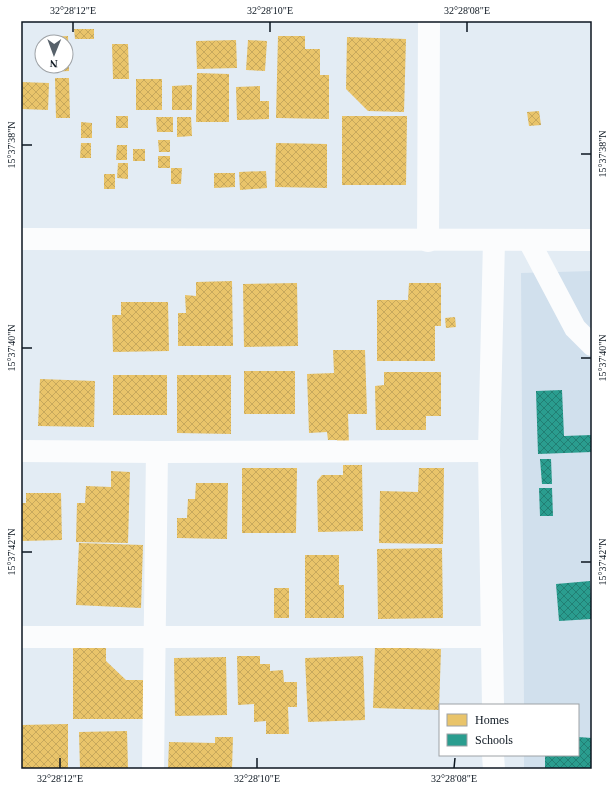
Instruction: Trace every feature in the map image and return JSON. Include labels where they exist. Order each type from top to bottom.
[{"type":"street","points":[[428,241],[429,21]]},
{"type":"street","points":[[21,239],[428,241],[592,240]]},
{"type":"street","points":[[493,704],[489,451],[494,241]]},
{"type":"street","points":[[529,241],[575,328],[592,345]]},
{"type":"street","points":[[21,451],[489,451]]},
{"type":"street","points":[[153,769],[156,452]]},
{"type":"street","points":[[21,637],[492,637]]},
{"type":"street","points":[[493,756],[494,769]]},
{"type":"shaded area","points":[[592,271],[592,769],[524,769],[524,756],[579,756],[579,704],[524,704],[521,273]]},
{"type":"building: Homes","points":[[74,29],[94,29],[94,39],[75,39]]},
{"type":"building: Homes","points":[[278,36],[305,36],[305,49],[320,49],[320,75],[329,75],[329,119],[276,118]]},
{"type":"building: Homes","points":[[347,37],[406,39],[404,112],[368,111],[346,89]]},
{"type":"building: Homes","points":[[236,40],[237,68],[197,69],[196,41]]},
{"type":"building: Homes","points":[[248,40],[267,41],[265,71],[246,70]]},
{"type":"building: Homes","points":[[112,44],[128,44],[129,79],[113,79]]},
{"type":"building: Homes","points":[[197,73],[229,74],[229,122],[196,122]]},
{"type":"building: Homes","points":[[55,78],[69,78],[70,118],[56,118]]},
{"type":"building: Homes","points":[[136,79],[162,79],[162,110],[136,110]]},
{"type":"building: Homes","points":[[21,82],[49,83],[48,110],[21,109]]},
{"type":"building: Homes","points":[[192,85],[192,110],[172,110],[172,86]]},
{"type":"building: Homes","points":[[260,86],[260,101],[269,101],[269,119],[237,120],[236,87]]},
{"type":"building: Homes","points":[[539,111],[541,125],[529,126],[527,112]]},
{"type":"building: Homes","points":[[116,116],[128,116],[128,128],[116,128]]},
{"type":"building: Homes","points":[[342,116],[407,116],[406,185],[342,185]]},
{"type":"building: Homes","points":[[156,117],[173,117],[173,132],[157,132]]},
{"type":"building: Homes","points":[[177,117],[191,117],[192,136],[177,137]]},
{"type":"building: Homes","points":[[81,122],[92,123],[92,138],[81,138]]},
{"type":"building: Homes","points":[[158,140],[170,140],[170,152],[159,152]]},
{"type":"building: Homes","points":[[81,143],[91,143],[91,158],[80,158]]},
{"type":"building: Homes","points":[[276,143],[327,144],[327,188],[275,187]]},
{"type":"building: Homes","points":[[117,145],[127,145],[127,160],[116,160]]},
{"type":"building: Homes","points":[[133,149],[145,149],[145,161],[133,161]]},
{"type":"building: Homes","points":[[158,156],[170,156],[170,168],[158,168]]},
{"type":"building: Homes","points":[[118,163],[128,163],[128,179],[117,178]]},
{"type":"building: Homes","points":[[171,168],[182,168],[181,184],[171,184]]},
{"type":"building: Homes","points":[[266,171],[267,188],[240,190],[239,172]]},
{"type":"building: Homes","points":[[214,173],[235,173],[235,187],[214,188]]},
{"type":"building: Homes","points":[[104,174],[115,174],[115,189],[104,189]]},
{"type":"building: Homes","points":[[232,281],[233,346],[178,346],[178,313],[186,313],[185,295],[196,296],[196,282]]},
{"type":"building: Homes","points":[[297,283],[298,346],[244,347],[243,284]]},
{"type":"building: Homes","points":[[409,283],[441,283],[441,326],[435,326],[435,361],[377,361],[377,300],[408,300]]},
{"type":"building: Homes","points":[[121,302],[168,302],[169,351],[113,352],[112,315],[121,315]]},
{"type":"building: Homes","points":[[455,317],[456,327],[446,328],[445,318]]},
{"type":"building: Homes","points":[[333,350],[365,350],[367,414],[348,414],[349,445],[337,445],[337,440],[328,440],[327,432],[309,433],[307,374],[334,373]]},
{"type":"building: Homes","points":[[244,371],[295,371],[295,414],[244,414]]},
{"type":"building: Homes","points":[[384,372],[441,372],[441,416],[426,416],[426,430],[376,430],[375,386],[384,385]]},
{"type":"building: Homes","points":[[113,375],[167,375],[167,415],[113,415]]},
{"type":"building: Homes","points":[[177,375],[231,375],[231,434],[177,433]]},
{"type":"building: Homes","points":[[40,379],[95,381],[94,427],[38,426]]},
{"type":"building: Homes","points":[[343,465],[362,465],[363,531],[318,532],[317,481],[322,475],[343,475]]},
{"type":"building: Homes","points":[[242,468],[297,468],[296,533],[242,533]]},
{"type":"building: Homes","points":[[419,468],[444,468],[443,544],[379,543],[380,491],[418,492]]},
{"type":"building: Homes","points":[[111,471],[130,472],[128,543],[76,542],[77,503],[85,503],[86,486],[111,487]]},
{"type":"building: Homes","points":[[196,483],[228,483],[227,539],[177,538],[177,518],[187,518],[188,499],[195,499]]},
{"type":"building: Homes","points":[[26,493],[61,493],[62,540],[21,541],[21,503],[26,503]]},
{"type":"building: Homes","points":[[79,543],[143,545],[141,608],[76,605]]},
{"type":"building: Homes","points":[[442,548],[443,618],[378,619],[377,549]]},
{"type":"building: Homes","points":[[305,555],[339,555],[339,585],[344,585],[344,618],[305,618]]},
{"type":"building: Homes","points":[[274,588],[289,588],[289,618],[274,618]]},
{"type":"building: Homes","points":[[106,643],[106,661],[126,680],[143,680],[143,719],[73,719],[73,644]]},
{"type":"building: Homes","points":[[375,647],[441,649],[439,710],[373,708]]},
{"type":"building: Homes","points":[[237,656],[260,656],[260,664],[270,664],[270,671],[283,670],[284,682],[297,682],[297,707],[288,707],[289,734],[266,734],[266,721],[254,722],[254,704],[238,705]]},
{"type":"building: Homes","points":[[363,656],[365,720],[308,722],[305,658]]},
{"type":"building: Homes","points":[[226,657],[227,715],[175,716],[174,658]]},
{"type":"building: Homes","points":[[68,724],[68,769],[21,769],[21,725]]},
{"type":"building: Homes","points":[[127,731],[128,769],[80,769],[79,732]]},
{"type":"building: Homes","points":[[215,737],[233,737],[232,769],[168,769],[169,742],[215,743]]},
{"type":"building: Schools","points":[[562,390],[564,436],[592,435],[592,452],[538,454],[536,391]]},
{"type":"building: Schools","points":[[540,459],[551,459],[552,484],[542,484]]},
{"type":"building: Schools","points":[[539,488],[552,488],[553,516],[540,516]]},
{"type":"building: Schools","points":[[590,581],[592,619],[559,621],[556,584]]},
{"type":"building: Schools","points":[[579,737],[592,738],[592,769],[545,769],[545,756],[579,756]]}]
